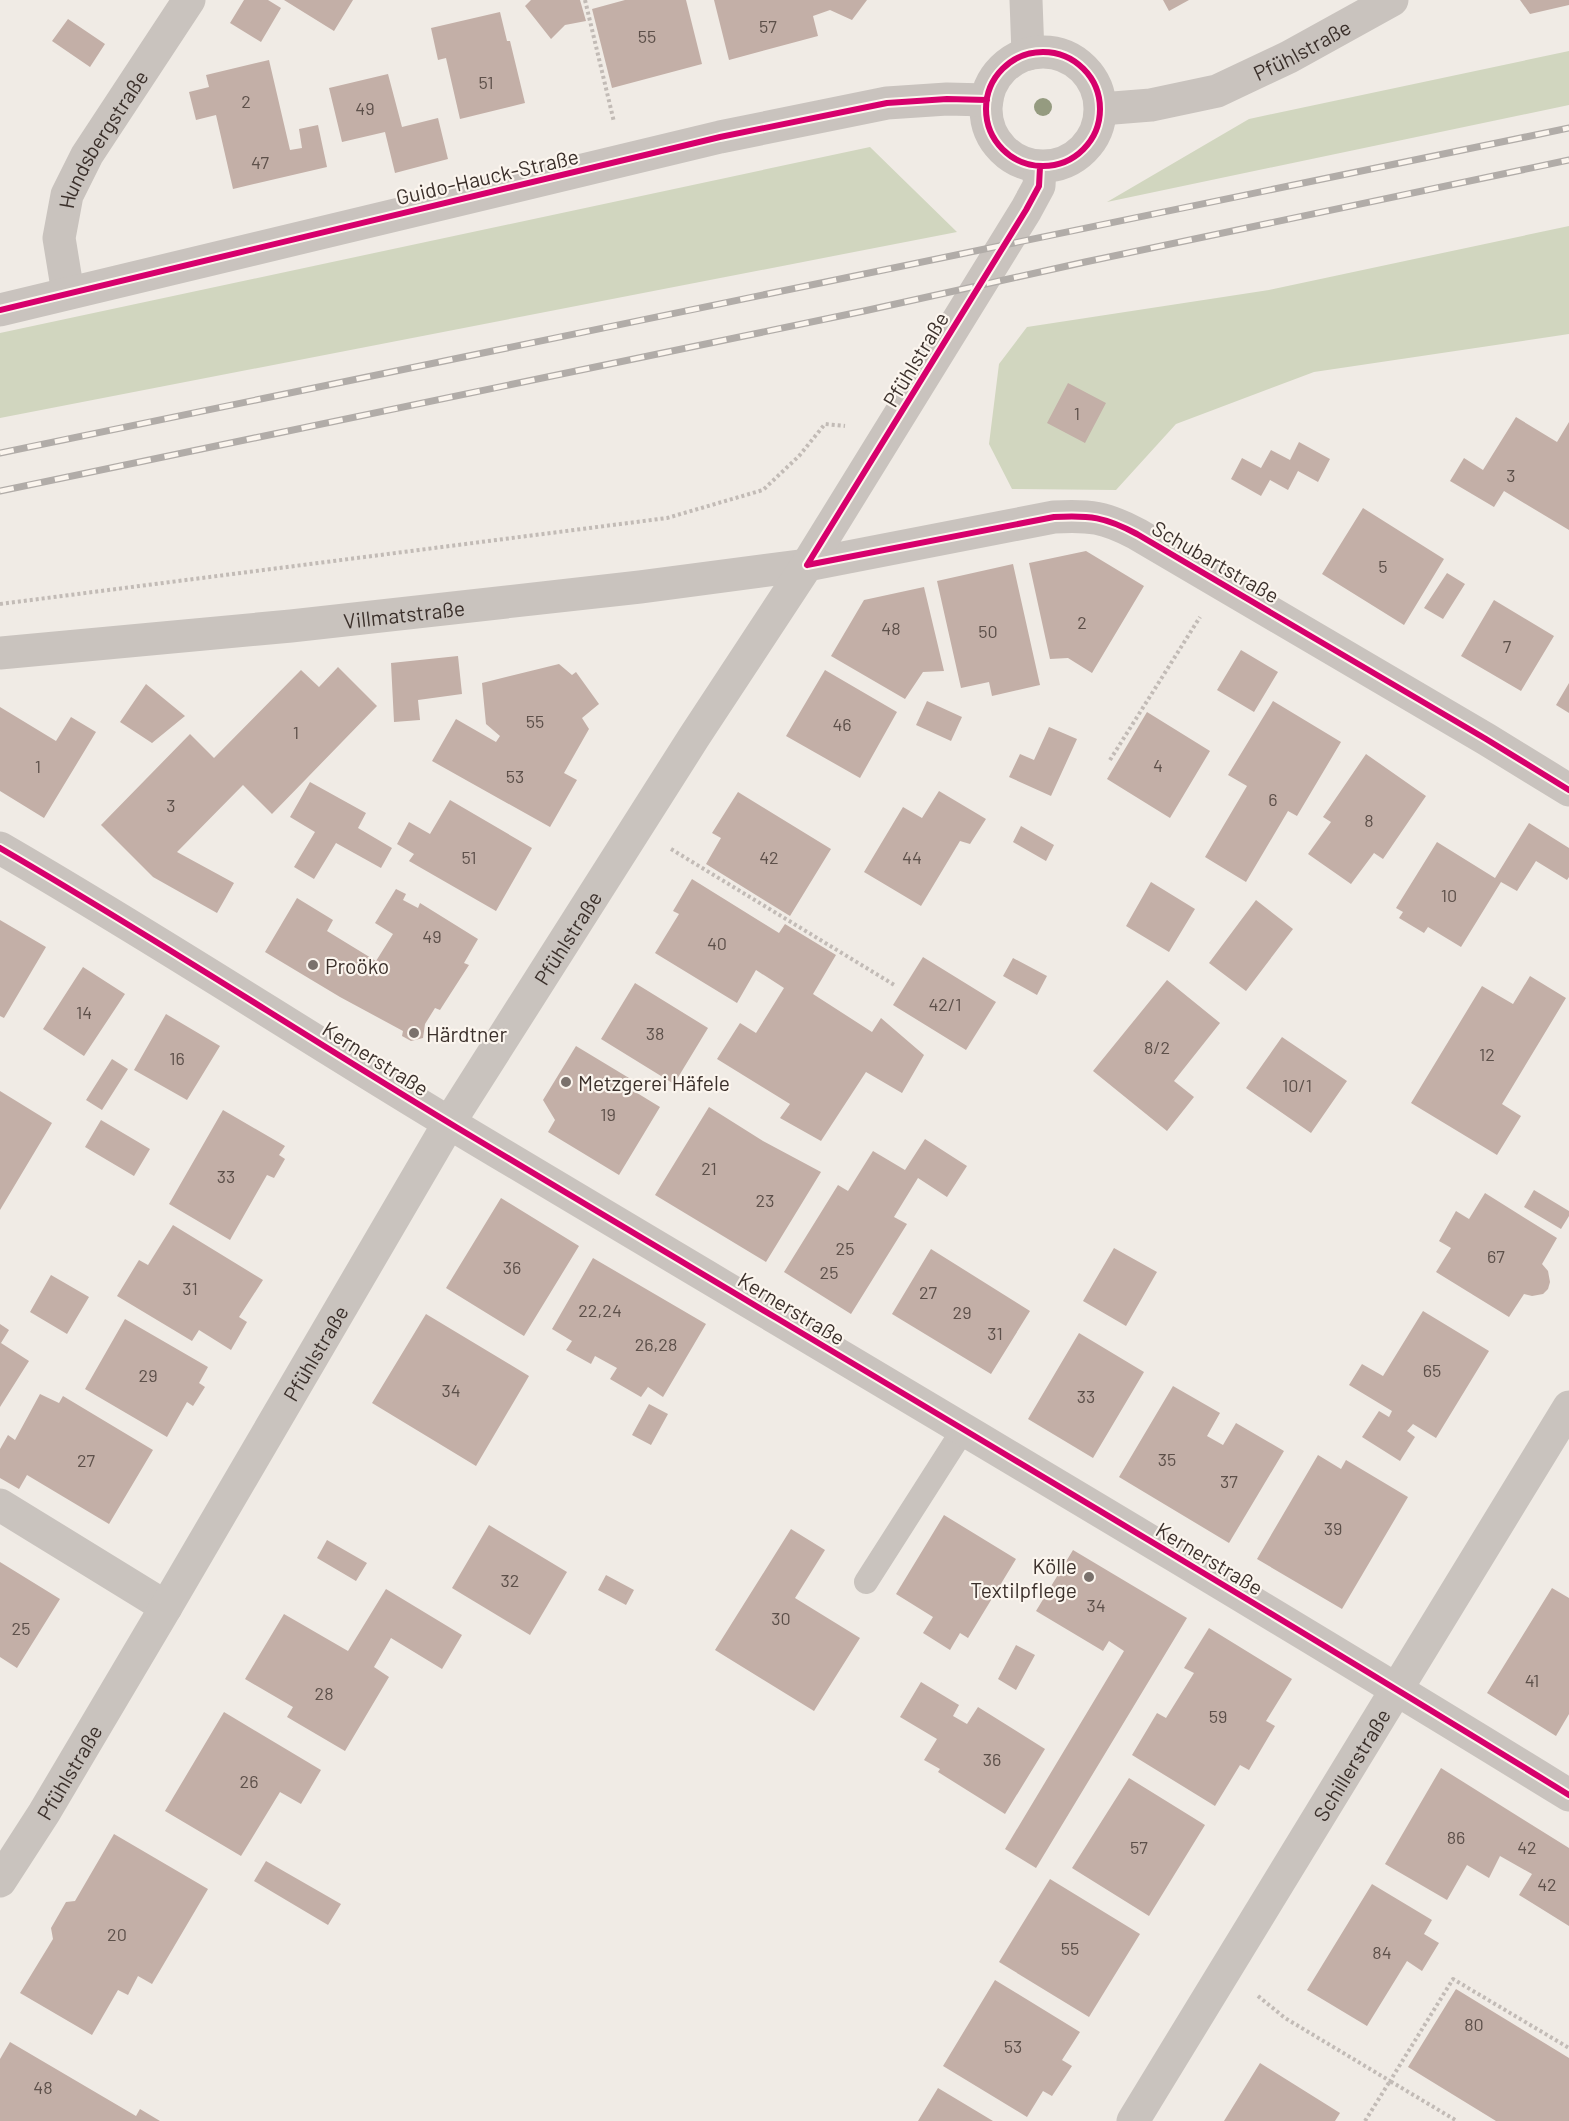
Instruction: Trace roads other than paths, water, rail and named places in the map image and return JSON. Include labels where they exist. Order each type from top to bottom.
[{"type":"street","name":"Hundsbergstraße","points":[[68,293],[59,238],[67,195],[87,155],[189,0]]},
{"type":"street","points":[[1026,0],[1028,54]]},
{"type":"street","name":"Pfühlstraße","points":[[1101,109],[1151,105],[1217,90],[1289,57],[1392,0]]},
{"type":"street","points":[[1046,52],[1063,55],[1078,63],[1091,76],[1098,92],[1101,109],[1099,128],[1089,144],[1075,157],[1058,165],[1040,167],[1021,163],[1005,152],[993,137],[986,119],[987,100],[992,84],[1013,60],[1028,54],[1046,52]]},
{"type":"street","name":"Guido-Hauck-Straße","points":[[0,310],[720,137],[887,103],[947,99],[987,100]]},
{"type":"street","name":"Pfühlstraße","points":[[0,1881],[44,1813],[449,1123],[636,828],[807,565],[1026,210],[1039,186],[1040,167]]},
{"type":"street","name":"Schubartstraße","points":[[807,565],[1054,517],[1084,515],[1117,523],[1569,790]]},
{"type":"street","name":"Villmatstraße","points":[[0,653],[291,626],[640,587],[807,565]]},
{"type":"street","name":"Kernerstraße","points":[[0,848],[95,903],[449,1123],[1397,1689],[1569,1795]]},
{"type":"street","name":"Schillerstraße","points":[[1132,2121],[1569,1407]]},
{"type":"street","points":[[0,1505],[166,1607]]},
{"type":"lane","points":[[866,1582],[963,1430]]},
{"type":"railway","points":[[0,453],[1569,128]]},
{"type":"railway","points":[[0,491],[864,311],[1569,160]]},
{"type":"place","name":"Proöko","points":[[313,965]]},
{"type":"place","name":"Härdtner","points":[[414,1033]]},
{"type":"place","name":"Metzgerei Häfele","points":[[566,1082]]},
{"type":"place","name":"Kölle Textilpflege","points":[[1089,1577]]}]
